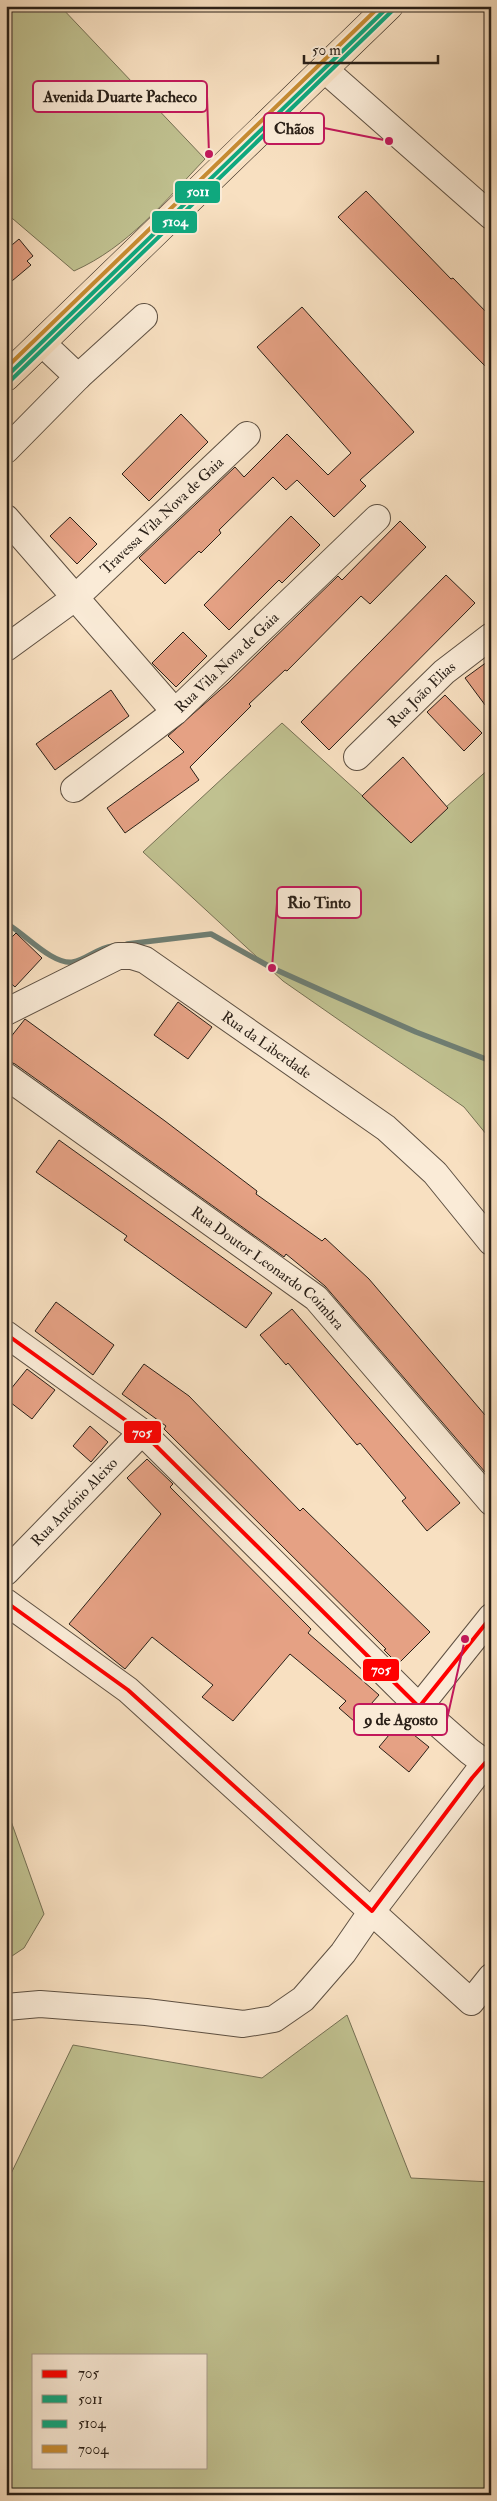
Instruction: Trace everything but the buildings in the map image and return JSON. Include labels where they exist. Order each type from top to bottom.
[{"type":"main road","points":[[6,377],[389,6]]},
{"type":"street","points":[[324,69],[491,216]]},
{"type":"street","points":[[6,450],[78,377],[144,317]]},
{"type":"street","points":[[42,343],[78,377]]},
{"type":"street","name":"Travessa Vila Nova de Gaia","points":[[6,648],[76,597],[247,435]]},
{"type":"street","name":"Rua Vila Nova de Gaia","points":[[6,518],[175,712],[377,518]]},
{"type":"street","name":"Rua João Elias","points":[[357,757],[444,672],[491,636]]},
{"type":"street","points":[[74,789],[175,712]]},
{"type":"street","name":"Rua da Liberdade","points":[[6,1012],[118,956],[132,956],[145,960],[386,1128],[436,1173],[491,1242]]},
{"type":"street","name":"Rua Doutor Leonardo Coimbra","points":[[6,1076],[316,1298],[491,1502]]},
{"type":"street","points":[[6,1334],[142,1432],[419,1707],[488,1764],[372,1911],[343,1953],[303,1999],[274,2019],[243,2024],[146,2012],[40,2004],[6,2007]]},
{"type":"street","name":"Rua António Aleixo","points":[[6,1572],[142,1432]]},
{"type":"street","points":[[6,1602],[128,1690],[471,2002],[491,1977]]},
{"type":"street","points":[[419,1707],[491,1617]]},
{"type":"green space","points":[[6,6],[60,6],[205,159],[160,207],[129,236],[112,249],[74,271],[6,213]]},
{"type":"green space","points":[[282,723],[410,839],[491,767],[491,1140],[464,1107],[283,981],[143,852]]},
{"type":"green space","points":[[6,1807],[44,1914],[24,1948],[6,1960]]},
{"type":"green space","points":[[347,2015],[411,2178],[491,2182],[491,2495],[6,2495],[6,2184],[73,2045],[262,2078]]},
{"type":"waterway","points":[[6,926],[9,925],[49,955],[65,962],[78,961],[102,949],[113,946]]},
{"type":"waterway","points":[[127,944],[211,934],[272,968],[416,1032],[491,1061]]},
{"type":"transit line","name":"7004","points":[[6,368],[380,6]]},
{"type":"transit line","name":"5011","points":[[6,377],[389,6]]},
{"type":"transit line","name":"5104","points":[[10,381],[393,10]]},
{"type":"transit line","name":"705","points":[[6,1334],[142,1432],[419,1707],[491,1617]]},
{"type":"transit line","name":"705","points":[[6,1602],[128,1690],[372,1911],[472,1778],[485,1763],[491,1764]]},
{"type":"place","name":"Chãos","points":[[389,141]]},
{"type":"place","name":"Avenida Duarte Pacheco","points":[[209,154]]},
{"type":"place","name":"Rio Tinto","points":[[272,968]]},
{"type":"place","name":"9 de Agosto","points":[[465,1639]]}]
